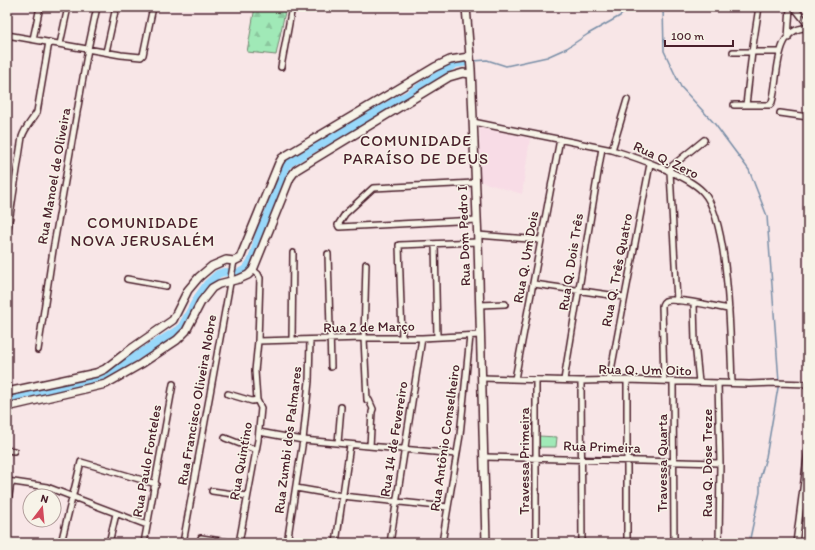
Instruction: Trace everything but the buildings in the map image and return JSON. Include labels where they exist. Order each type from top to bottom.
[{"type":"street","points":[[33,39],[40,7]]},
{"type":"street","points":[[60,44],[68,7]]},
{"type":"street","name":"Rua Manoel de Oliveira","points":[[38,350],[53,250],[88,49],[97,7]]},
{"type":"street","points":[[106,52],[116,7]]},
{"type":"street","points":[[7,35],[121,55],[141,57],[143,55],[153,7]]},
{"type":"street","points":[[281,68],[292,7]]},
{"type":"street","name":"Rua Dom Pedro I","points":[[466,7],[471,72],[476,183],[487,543]]},
{"type":"street","points":[[746,105],[759,7]]},
{"type":"street","points":[[788,38],[790,7]]},
{"type":"street","points":[[734,104],[770,105],[772,102],[780,52],[785,41],[800,27],[808,26],[794,7]]},
{"type":"street","points":[[7,235],[22,137],[26,128],[37,112],[49,42]]},
{"type":"street","points":[[733,52],[780,52]]},
{"type":"street","points":[[7,392],[96,373],[105,369],[173,320],[177,315],[188,290],[199,277],[212,266],[226,260],[240,258],[282,158],[435,67],[450,60],[469,58]]},
{"type":"street","points":[[7,407],[106,384],[141,364],[177,340],[186,331],[201,302],[207,294],[218,284],[231,278],[239,279],[248,275],[253,270],[290,178],[296,170],[449,77],[471,72]]},
{"type":"street","points":[[612,150],[627,100]]},
{"type":"street","points":[[780,114],[808,117]]},
{"type":"street","name":"Rua Q. Zero","points":[[473,122],[612,150],[669,172],[698,187],[710,202],[721,243],[729,308],[732,383]]},
{"type":"street","name":"Rua Q. Um Dois","points":[[515,379],[560,139]]},
{"type":"street","points":[[677,301],[669,172],[672,166],[704,140]]},
{"type":"street","name":"Rua Q. Dois Três","points":[[564,380],[602,148]]},
{"type":"street","name":"Rua Q. Três Quatro","points":[[609,381],[650,164]]},
{"type":"street","points":[[476,183],[373,188],[341,219],[338,225],[339,227],[477,220]]},
{"type":"street","points":[[402,338],[399,245],[434,244],[478,238],[541,240]]},
{"type":"street","points":[[434,244],[436,337]]},
{"type":"street","points":[[292,340],[293,253]]},
{"type":"street","points":[[328,254],[329,339],[331,367]]},
{"type":"street","name":"Rua Francisco Oliveira Nobre","points":[[183,543],[234,261]]},
{"type":"street","points":[[366,264],[364,338],[367,400],[370,400],[373,409],[370,446]]},
{"type":"street","name":"Rua Quintino","points":[[239,543],[259,432],[261,408],[257,400],[255,371],[258,341],[260,278],[253,270]]},
{"type":"street","points":[[127,279],[166,286]]},
{"type":"street","points":[[534,284],[624,297]]},
{"type":"street","points":[[664,381],[663,303],[666,301],[677,301],[729,308]]},
{"type":"street","points":[[694,303],[695,343],[699,382]]},
{"type":"street","points":[[480,305],[505,304]]},
{"type":"street","name":"Rua 2 de Março","points":[[258,341],[422,338],[480,335]]},
{"type":"street","name":"Rua Antônio Conselheiro","points":[[442,543],[464,400],[470,336]]},
{"type":"street","name":"Rua 14 de Fevereiro","points":[[390,543],[422,338]]},
{"type":"street","name":"Rua Zumbi dos Palmares","points":[[287,543],[303,440],[309,381],[310,340]]},
{"type":"street","name":"Rua Q. Um Oito","points":[[482,378],[808,384]]},
{"type":"street","name":"Travessa Primeira","points":[[536,380],[536,543]]},
{"type":"street","points":[[627,380],[627,543]]},
{"type":"street","points":[[581,381],[582,543]]},
{"type":"street","name":"Travessa Quarta","points":[[673,382],[674,543]]},
{"type":"street","name":"Rua Q. Dose Treze","points":[[718,382],[720,463],[719,543]]},
{"type":"street","name":"Rua Paulo Fonteles","points":[[144,543],[156,484],[173,384]]},
{"type":"street","points":[[228,394],[252,401],[257,400]]},
{"type":"street","points":[[338,443],[341,407]]},
{"type":"street","points":[[259,432],[303,440],[456,454]]},
{"type":"street","points":[[225,438],[256,450]]},
{"type":"street","points":[[336,543],[350,445]]},
{"type":"street","points":[[7,450],[14,450]]},
{"type":"street","points":[[796,543],[808,450]]},
{"type":"street","name":"Rua Primeira","points":[[484,457],[536,457],[720,463]]},
{"type":"street","points":[[61,543],[81,462],[156,484]]},
{"type":"street","points":[[7,509],[9,481],[47,487],[147,525]]},
{"type":"street","points":[[296,488],[342,496],[448,507]]},
{"type":"street","points":[[212,491],[247,496]]},
{"type":"street","points":[[109,543],[116,514]]},
{"type":"street","points":[[201,538],[235,543]]},
{"type":"shaded area","points":[[480,128],[530,138],[522,194],[479,181]]},
{"type":"green space","points":[[255,7],[286,7],[276,55],[247,52]]},
{"type":"green space","points":[[539,436],[557,437],[556,447],[539,447]]},
{"type":"waterway","points":[[473,61],[487,60],[506,66],[547,57],[567,48],[620,16],[630,7]]},
{"type":"waterway","points":[[663,7],[664,51],[681,87],[714,123],[749,170],[767,216],[779,382],[766,457],[760,478],[760,492],[749,543]]},
{"type":"waterway","points":[[7,400],[103,380],[133,358],[181,328],[207,284],[218,274],[224,272],[238,273],[246,269],[252,260],[261,228],[287,165],[406,96],[455,64],[469,62]]},
{"type":"district","name":"COMUNIDADE PARAÍSO DE DEUS","points":[[416,149]]},
{"type":"district","name":"COMUNIDADE NOVA JERUSALÉM","points":[[143,231]]}]
